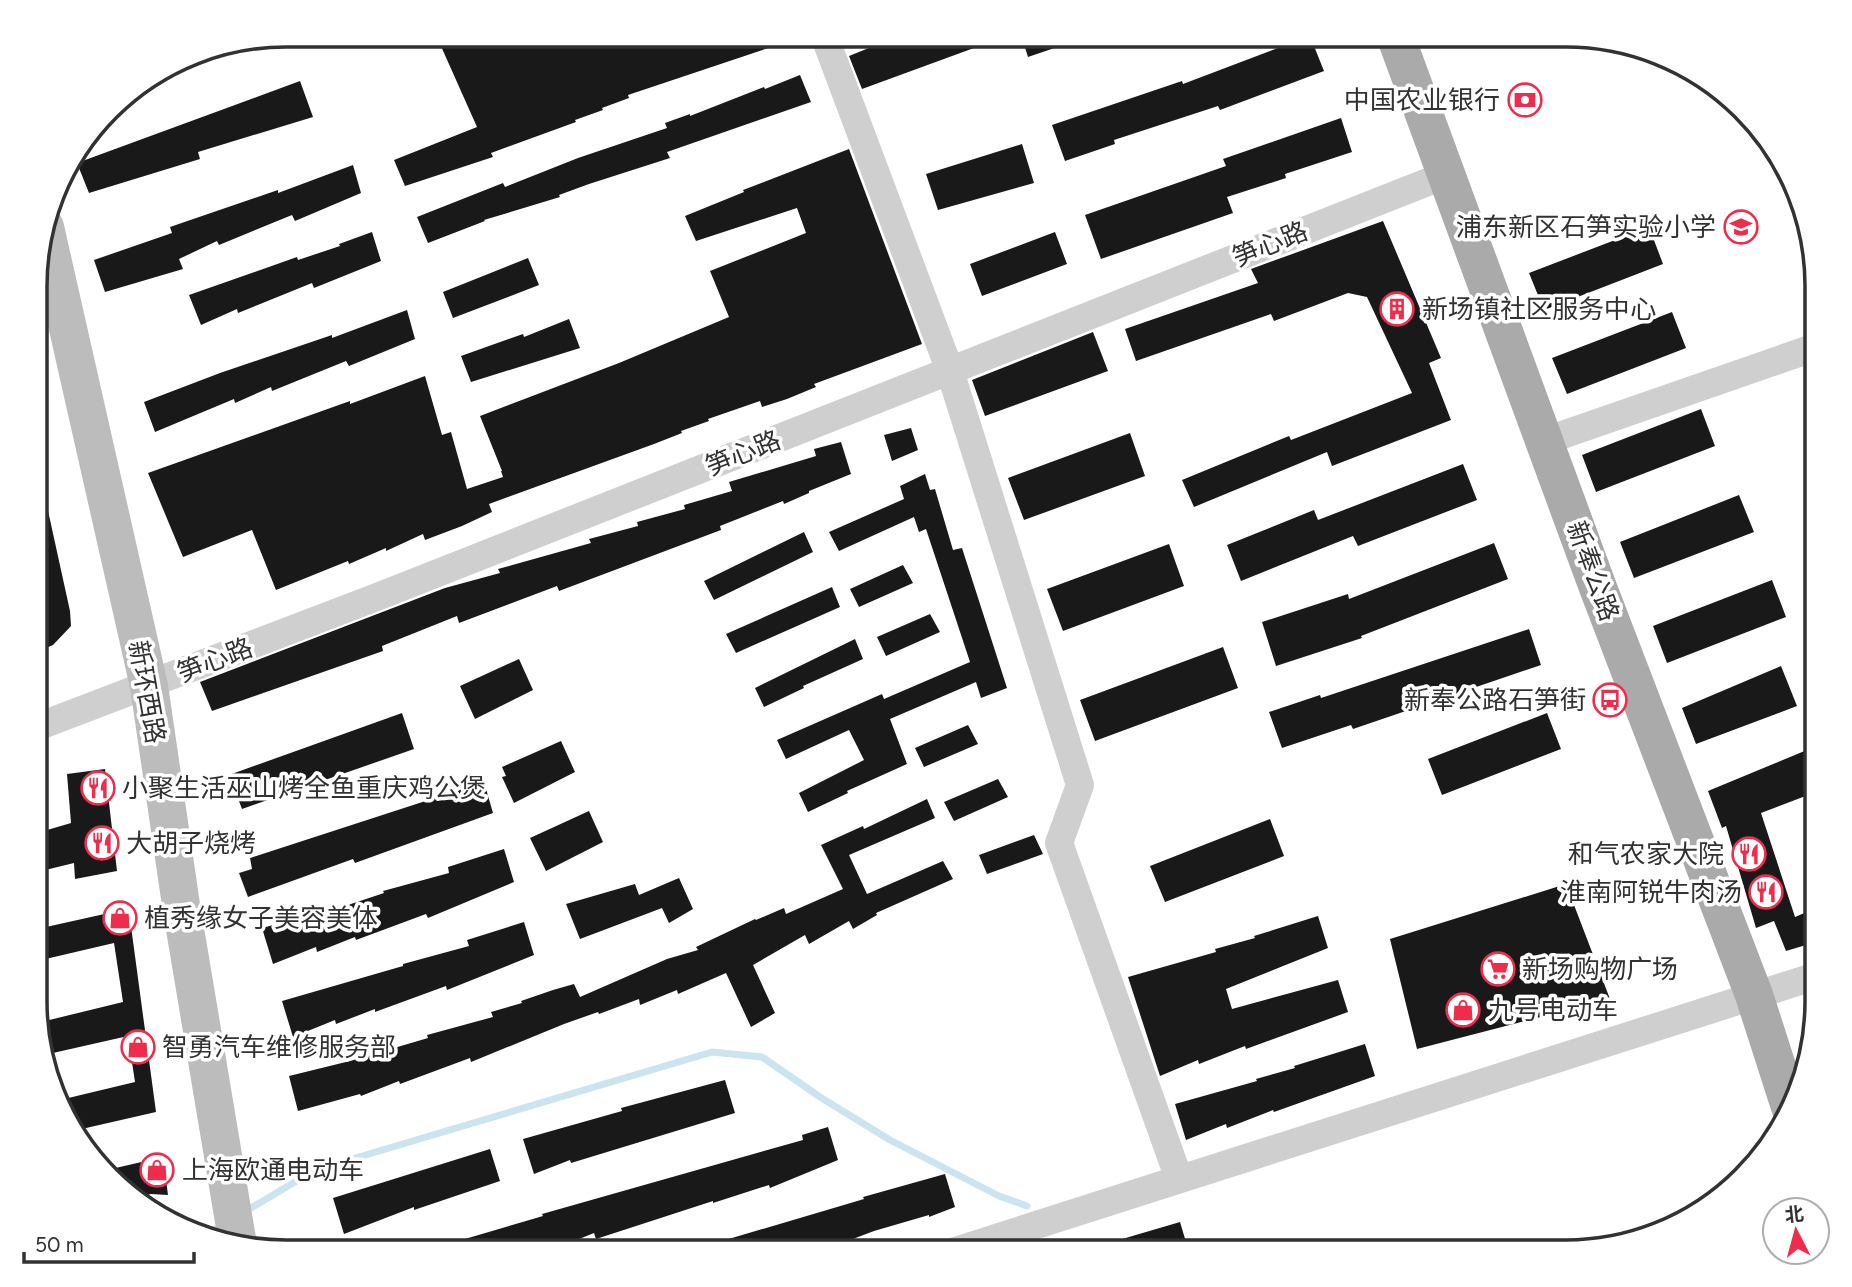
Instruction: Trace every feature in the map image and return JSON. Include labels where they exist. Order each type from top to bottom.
[{"type":"main road","name":"新奉公路","points":[[1400,48],[1754,995],[1786,1095]]},
{"type":"street","points":[[829,48],[950,371],[1080,785],[1059,843],[1179,1179]]},
{"type":"street","name":"笋心路","points":[[48,723],[149,686],[1448,174]]},
{"type":"street","name":"新环西路","points":[[50,250],[149,686],[181,905],[235,1234]]},
{"type":"street","points":[[1545,441],[1804,351]]},
{"type":"street","points":[[991,1240],[1804,980]]},
{"type":"building","points":[[442,48],[768,48],[628,95],[629,98],[575,120],[576,122],[491,153],[493,157],[405,186],[394,160],[477,127]]},
{"type":"building","points":[[869,48],[974,48],[862,89],[849,56]]},
{"type":"building","points":[[1025,48],[1054,48],[1028,57]]},
{"type":"building","points":[[1278,48],[1315,48],[1324,71],[1220,110],[1218,106],[1114,140],[1115,144],[1065,161],[1052,125],[1182,81],[1183,84]]},
{"type":"building","points":[[800,75],[811,102],[667,152],[670,158],[589,184],[559,195],[560,197],[484,220],[428,243],[417,217],[503,183],[505,187],[578,158],[667,128],[665,123]]},
{"type":"building","points":[[300,81],[313,117],[198,152],[200,159],[89,193],[79,167],[82,161]]},
{"type":"building","points":[[1341,118],[1352,152],[1285,174],[1286,178],[1227,197],[1233,213],[1101,259],[1085,215],[1226,166],[1223,159]]},
{"type":"building","points":[[1022,144],[1034,183],[938,210],[926,174]]},
{"type":"building","points":[[849,149],[922,344],[814,384],[816,387],[787,399],[762,407],[760,401],[708,419],[709,421],[654,444],[489,504],[492,512],[462,526],[425,540],[423,534],[386,551],[386,548],[349,564],[348,561],[276,590],[252,530],[183,557],[148,473],[425,376],[442,435],[451,432],[467,489],[503,477],[480,416],[619,363],[729,317],[710,271],[806,233],[797,208],[696,241],[685,216],[744,192],[743,190]]},
{"type":"building","points":[[353,165],[361,193],[295,221],[292,215],[219,245],[217,241],[179,259],[183,269],[105,292],[94,260],[172,233],[170,227],[278,190],[278,193]]},
{"type":"building","points":[[1383,221],[1441,358],[1429,363],[1451,420],[1332,466],[1327,452],[1194,507],[1182,480],[1289,436],[1291,440],[1412,393],[1367,297],[1348,293],[1274,321],[1271,314],[1136,361],[1125,329],[1258,283],[1251,269]]},
{"type":"building","points":[[1649,227],[1663,264],[1544,310],[1529,273]]},
{"type":"building","points":[[372,232],[381,261],[314,288],[312,283],[238,313],[237,309],[201,325],[189,295],[297,257],[298,260],[340,246],[339,244]]},
{"type":"building","points":[[1055,232],[1067,264],[982,296],[970,264]]},
{"type":"building","points":[[528,258],[539,285],[453,318],[443,292]]},
{"type":"building","points":[[407,310],[415,339],[349,366],[346,361],[272,391],[271,387],[235,403],[234,399],[155,432],[144,402],[220,373],[332,335],[332,338]]},
{"type":"building","points":[[1672,312],[1686,348],[1567,394],[1552,358]]},
{"type":"building","points":[[569,319],[580,348],[471,382],[461,356],[523,334],[524,337]]},
{"type":"building","points":[[1093,332],[1108,371],[985,416],[972,380]]},
{"type":"building","points":[[1701,409],[1715,446],[1596,492],[1582,455]]},
{"type":"building","points":[[911,428],[918,450],[892,461],[884,435]]},
{"type":"building","points":[[1130,433],[1145,476],[1024,520],[1008,478]]},
{"type":"building","points":[[841,442],[851,474],[784,504],[783,501],[720,526],[721,530],[559,591],[557,586],[459,623],[457,616],[382,646],[383,651],[212,711],[200,682],[445,588],[500,573],[498,569],[591,543],[589,539],[638,526],[637,522],[685,509],[684,505],[732,491],[729,482],[816,456],[814,449]]},
{"type":"building","points":[[1463,464],[1477,500],[1358,546],[1353,536],[1241,581],[1227,545],[1314,510],[1318,520]]},
{"type":"building","points":[[925,474],[930,490],[935,489],[953,550],[962,548],[1007,688],[981,698],[976,682],[890,719],[907,764],[808,812],[799,793],[864,760],[849,730],[786,759],[777,740],[882,694],[884,699],[970,662],[926,529],[919,532],[914,517],[839,551],[829,532],[904,499],[900,486]]},
{"type":"building","points":[[1739,495],[1754,532],[1634,578],[1620,542]]},
{"type":"building","points":[[47,508],[71,626],[47,647]]},
{"type":"building","points":[[804,532],[813,552],[714,600],[704,581]]},
{"type":"building","points":[[1494,543],[1508,579],[1361,636],[1362,638],[1276,666],[1262,622],[1348,594],[1349,599]]},
{"type":"building","points":[[1169,544],[1184,586],[1063,631],[1047,589]]},
{"type":"building","points":[[903,565],[913,583],[859,607],[850,589]]},
{"type":"building","points":[[1772,580],[1786,617],[1667,663],[1653,626]]},
{"type":"building","points":[[832,587],[840,607],[736,653],[726,634]]},
{"type":"building","points":[[930,614],[940,632],[886,656],[877,637]]},
{"type":"building","points":[[1529,629],[1541,665],[1353,729],[1351,725],[1282,748],[1269,712],[1320,695],[1321,698]]},
{"type":"building","points":[[855,639],[863,659],[764,707],[755,688]]},
{"type":"building","points":[[1223,647],[1238,688],[1095,741],[1080,700]]},
{"type":"building","points":[[519,659],[533,690],[475,719],[460,686]]},
{"type":"building","points":[[1781,666],[1797,706],[1696,744],[1682,708]]},
{"type":"building","points":[[402,713],[414,749],[242,809],[229,775]]},
{"type":"building","points":[[1547,713],[1561,749],[1442,795],[1428,759]]},
{"type":"building","points":[[968,725],[978,744],[924,767],[915,748]]},
{"type":"building","points":[[561,741],[575,772],[514,803],[502,777],[506,776],[502,767]]},
{"type":"building","points":[[1804,751],[1804,797],[1761,813],[1795,917],[1804,913],[1804,946],[1786,951],[1774,921],[1756,928],[1726,826],[1722,828],[1708,791]]},
{"type":"building","points":[[105,769],[117,871],[75,879],[74,863],[48,869],[48,830],[71,823],[67,774]]},
{"type":"building","points":[[998,779],[1008,797],[954,821],[944,802]]},
{"type":"building","points":[[484,782],[493,813],[355,863],[353,859],[248,897],[239,873],[252,869],[250,858]]},
{"type":"building","points":[[927,799],[935,818],[849,855],[867,894],[943,861],[953,879],[876,913],[877,915],[853,929],[849,921],[809,944],[805,935],[753,965],[775,1013],[751,1027],[726,973],[678,994],[677,990],[640,1005],[639,999],[599,1014],[598,1012],[471,1062],[470,1058],[400,1084],[399,1081],[361,1096],[360,1094],[298,1111],[289,1076],[428,1038],[427,1035],[493,1017],[491,1012],[574,984],[580,997],[667,959],[698,950],[696,947],[755,919],[784,908],[786,914],[843,889],[821,845],[863,826],[864,829]]},
{"type":"building","points":[[589,811],[603,842],[546,871],[530,838]]},
{"type":"building","points":[[1270,819],[1284,856],[1165,902],[1150,866]]},
{"type":"building","points":[[1034,835],[1043,854],[987,874],[979,855]]},
{"type":"building","points":[[504,849],[514,882],[428,918],[426,914],[356,940],[355,937],[317,952],[316,947],[273,964],[262,928],[345,906],[384,893],[383,891],[449,873],[448,867]]},
{"type":"building","points":[[679,878],[693,909],[669,923],[662,908],[580,939],[566,904],[635,884],[639,895]]},
{"type":"building","name":"新场购物广场","points":[[1566,884],[1610,999],[1417,1049],[1390,939]]},
{"type":"building","points":[[128,904],[156,1112],[84,1129],[68,1098],[135,1082],[128,1036],[53,1053],[48,1020],[123,1002],[114,943],[48,958],[48,927],[109,913],[108,909]]},
{"type":"building","points":[[1318,916],[1328,948],[1226,989],[1232,1009],[1338,980],[1348,1012],[1246,1049],[1245,1046],[1199,1064],[1198,1060],[1160,1076],[1128,977],[1216,952],[1215,949]]},
{"type":"building","points":[[524,922],[534,955],[447,990],[446,986],[336,1024],[335,1020],[293,1037],[282,1001],[469,946],[467,940]]},
{"type":"building","points":[[1365,1044],[1375,1076],[1227,1128],[1226,1124],[1186,1140],[1175,1104],[1257,1081],[1256,1079]]},
{"type":"building","points":[[725,1080],[735,1113],[571,1163],[570,1160],[534,1174],[523,1139],[622,1111],[621,1108]]},
{"type":"building","points":[[828,1127],[838,1160],[770,1188],[769,1185],[713,1201],[596,1239],[594,1233],[579,1239],[464,1239],[543,1216],[542,1214],[803,1140],[802,1135]]},
{"type":"building","points":[[490,1149],[500,1181],[414,1210],[414,1207],[344,1234],[333,1198]]},
{"type":"building","points":[[163,1157],[168,1195],[148,1195],[115,1168]]},
{"type":"building","points":[[945,1174],[955,1207],[852,1239],[727,1239],[864,1199],[863,1197]]},
{"type":"building","points":[[1180,1222],[1185,1240],[1120,1240]]},
{"type":"waterway","points":[[251,1208],[315,1170],[712,1052],[762,1057],[890,1140],[999,1196],[1027,1206]]},
{"type":"place","name":"中国农业银行","points":[[1525,100]]},
{"type":"place","name":"浦东新区石笋实验小学","points":[[1741,227]]},
{"type":"place","name":"新场镇社区服务中心","points":[[1397,309]]},
{"type":"place","name":"新奉公路石笋街","points":[[1610,700]]},
{"type":"place","name":"小聚生活巫山烤全鱼重庆鸡公煲","points":[[98,788]]},
{"type":"place","name":"大胡子烧烤","points":[[102,843]]},
{"type":"place","name":"和气农家大院","points":[[1749,854]]},
{"type":"place","name":"淮南阿锐牛肉汤","points":[[1766,892]]},
{"type":"place","name":"植秀缘女子美容美体","points":[[120,918]]},
{"type":"place","name":"新场购物广场","points":[[1498,969]]},
{"type":"place","name":"九号电动车","points":[[1463,1010]]},
{"type":"place","name":"智勇汽车维修服务部","points":[[138,1047]]},
{"type":"place","name":"上海欧通电动车","points":[[157,1170]]}]
